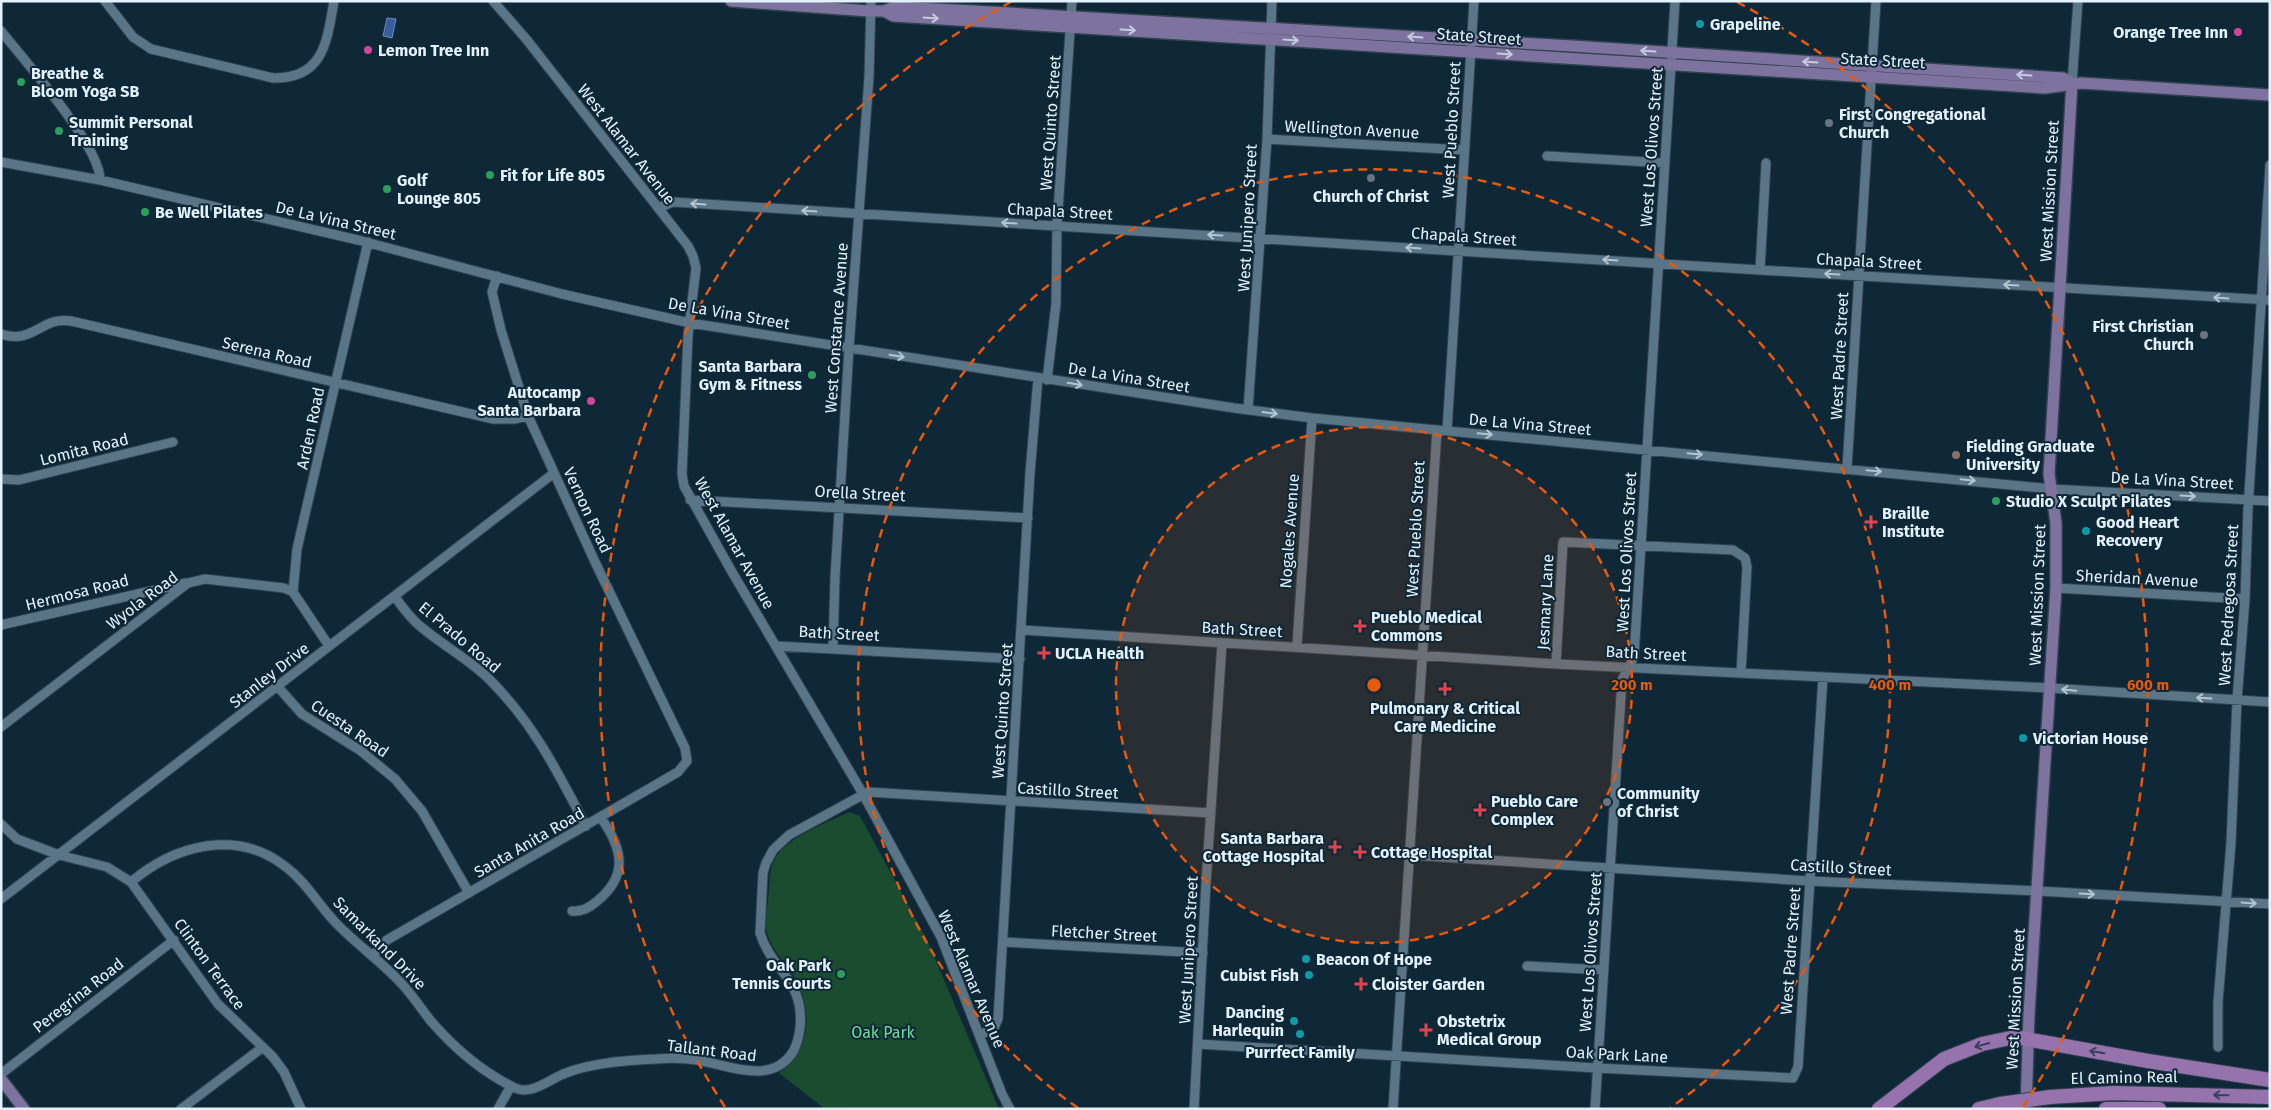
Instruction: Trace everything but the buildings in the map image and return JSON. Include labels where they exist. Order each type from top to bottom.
[{"type":"highway","points":[[1879,1109],[1944,1060],[1961,1051],[1982,1044],[2015,1037],[2270,1080]]},
{"type":"highway","name":"El Camino Real","points":[[1979,1109],[2050,1096],[2124,1093],[2270,1097]]},
{"type":"highway","name":"El Camino Real","points":[[2106,1109],[2159,1109]]},
{"type":"main road","name":"State Street","points":[[730,1],[870,6],[884,11],[895,7],[1071,22],[1871,71],[2063,78],[2072,83],[2270,95]]},
{"type":"main road","name":"West Mission Street","points":[[2026,1109],[2030,1039],[2029,1014],[2056,588],[2056,523],[2049,478],[2072,83]]},
{"type":"main road","points":[[1,1079],[24,1109]]},
{"type":"street","points":[[105,1],[133,37],[150,49],[273,78],[283,78],[307,70],[322,55],[326,46],[334,1]]},
{"type":"street","name":"West Alamar Avenue","points":[[493,1],[545,64],[694,256],[696,268],[688,336],[682,474],[690,500],[864,794],[941,937],[1002,1094],[1010,1109]]},
{"type":"street","name":"West Quinto Street","points":[[980,1035],[994,1028],[997,1024],[1028,518],[1043,379],[1056,304],[1058,226],[1072,1]]},
{"type":"street","name":"West Junipero Street","points":[[1248,410],[1267,139],[1272,1]]},
{"type":"street","name":"West Pueblo Street","points":[[1447,431],[1460,250],[1464,150],[1474,1]]},
{"type":"street","name":"West Los Olivos Street","points":[[1594,1109],[1622,680],[1634,657],[1675,1]]},
{"type":"street","name":"West Padre Street","points":[[1847,468],[1876,1]]},
{"type":"street","points":[[2072,83],[2078,1]]},
{"type":"street","name":"West Constance Avenue","points":[[833,648],[849,348],[869,76],[870,6]]},
{"type":"street","points":[[1,31],[53,96],[86,142],[97,163],[100,180]]},
{"type":"street","name":"Wellington Avenue","points":[[1267,139],[1464,150]]},
{"type":"street","points":[[1547,156],[1665,163]]},
{"type":"street","name":"De La Vina Street","points":[[1,162],[100,180],[368,242],[538,288],[690,323],[1248,410],[1312,418],[2052,489],[2270,501]]},
{"type":"street","points":[[1760,270],[1766,163]]},
{"type":"street","name":"West Pedregosa Street","points":[[2218,1047],[2218,1002],[2236,770],[2237,700],[2246,599],[2249,499],[2266,300],[2270,165]]},
{"type":"street","name":"Chapala Street","points":[[658,208],[673,202],[2266,300]]},
{"type":"street","name":"Arden Road","points":[[292,592],[297,549],[368,242]]},
{"type":"street","name":"Vernon Road","points":[[497,276],[492,292],[501,330],[528,416],[685,748]]},
{"type":"street","name":"Serena Road","points":[[1,334],[23,337],[50,322],[71,321],[493,419],[514,419],[528,416]]},
{"type":"street","name":"Nogales Avenue","points":[[1297,646],[1312,418]]},
{"type":"street","name":"West Pueblo Street","points":[[1393,1109],[1437,430]]},
{"type":"street","name":"Lomita Road","points":[[1,480],[19,480],[173,442]]},
{"type":"street","name":"Stanley Drive","points":[[1,900],[554,473]]},
{"type":"street","name":"Orella Street","points":[[690,500],[1028,518]]},
{"type":"street","name":"Jesmary Lane","points":[[1556,664],[1563,542],[1641,545],[1733,550],[1745,558],[1747,567],[1741,673]]},
{"type":"street","name":"Wyola Road","points":[[1,727],[188,583],[206,579],[284,588],[292,592]]},
{"type":"street","name":"Hermosa Road","points":[[1,625],[188,583]]},
{"type":"street","name":"Sheridan Avenue","points":[[2056,588],[2246,599]]},
{"type":"street","points":[[292,592],[329,646]]},
{"type":"street","name":"El Prado Road","points":[[395,597],[408,615],[421,627],[470,661],[512,704],[548,752],[586,826]]},
{"type":"street","name":"Bath Street","points":[[1022,630],[1297,646],[1556,664],[2050,688],[2270,702]]},
{"type":"street","name":"West Junipero Street","points":[[1194,1109],[1222,643]]},
{"type":"street","name":"Bath Street","points":[[776,646],[1020,659]]},
{"type":"street","name":"West Padre Street","points":[[1795,1076],[1798,1067],[1823,677]]},
{"type":"street","name":"Cuesta Road","points":[[278,687],[302,714],[361,751],[395,779],[422,811],[469,893]]},
{"type":"street","name":"Santa Anita Road","points":[[373,954],[386,940],[601,818],[683,769],[687,761],[685,748]]},
{"type":"street","name":"Castillo Street","points":[[864,794],[873,791],[1011,802],[1211,813]]},
{"type":"street","name":"Tallant Road","points":[[511,1086],[518,1090],[526,1090],[566,1072],[582,1068],[655,1059],[695,1060],[753,1072],[767,1070],[781,1064],[789,1057],[796,1045],[800,1012],[790,980],[764,944],[760,933],[759,922],[766,863],[773,850],[789,835],[864,794]]},
{"type":"street","points":[[572,911],[577,912],[588,908],[605,895],[615,882],[619,871],[619,857],[615,842],[601,818]]},
{"type":"street","points":[[1,824],[16,839],[59,855],[107,867],[132,882]]},
{"type":"street","name":"Samarkand Drive","points":[[132,882],[158,862],[189,849],[218,844],[248,848],[264,854],[286,866],[343,930],[373,954],[403,984],[453,1045],[476,1065],[511,1086]]},
{"type":"street","name":"Castillo Street","points":[[1410,855],[1810,881],[2270,904]]},
{"type":"street","name":"Clinton Terrace","points":[[132,882],[218,1004],[262,1047],[284,1072],[301,1109]]},
{"type":"street","name":"Peregrina Road","points":[[1,1074],[174,940]]},
{"type":"street","name":"Fletcher Street","points":[[1003,942],[1203,953]]},
{"type":"street","points":[[1527,966],[1604,970]]},
{"type":"street","name":"Oak Park Lane","points":[[1198,1044],[1788,1079],[1795,1076]]},
{"type":"street","points":[[181,1109],[262,1047]]},
{"type":"street","points":[[498,1109],[511,1086]]},
{"type":"green space","name":"Oak Park","points":[[849,812],[860,816],[927,940],[999,1109],[825,1109],[779,1073],[798,1054],[806,1030],[806,1016],[801,990],[792,973],[770,942],[767,931],[766,914],[772,865],[776,856],[795,839]]},
{"type":"water","points":[[387,18],[396,19],[392,38],[383,36]]},
{"type":"place","name":"Grapeline","points":[[1700,24]]},
{"type":"place","name":"Orange Tree Inn","points":[[2238,32]]},
{"type":"place","name":"Lemon Tree Inn","points":[[368,50]]},
{"type":"place","name":"Breathe & Bloom Yoga SB","points":[[21,82]]},
{"type":"place","name":"First Congregational Church","points":[[1829,123]]},
{"type":"place","name":"Summit Personal Training","points":[[59,131]]},
{"type":"place","name":"Fit for Life 805","points":[[490,175]]},
{"type":"place","name":"Church of Christ","points":[[1371,178]]},
{"type":"place","name":"Golf Lounge 805","points":[[387,189]]},
{"type":"place","name":"Be Well Pilates","points":[[145,212]]},
{"type":"place","name":"First Christian Church","points":[[2204,335]]},
{"type":"place","name":"Santa Barbara Gym & Fitness","points":[[812,375]]},
{"type":"place","name":"Autocamp Santa Barbara","points":[[591,401]]},
{"type":"place","name":"Fielding Graduate University","points":[[1956,455]]},
{"type":"place","name":"Studio X Sculpt Pilates","points":[[1996,501]]},
{"type":"place","name":"Braille Institute","points":[[1871,522]]},
{"type":"place","name":"Good Heart Recovery","points":[[2086,531]]},
{"type":"place","name":"Pueblo Medical Commons","points":[[1360,626]]},
{"type":"place","name":"UCLA Health","points":[[1044,653]]},
{"type":"place","name":"Pulmonary & Critical Care Medicine","points":[[1445,689]]},
{"type":"place","name":"Victorian House","points":[[2023,738]]},
{"type":"place","name":"Community of Christ","points":[[1607,802]]},
{"type":"place","name":"Pueblo Care Complex","points":[[1480,810]]},
{"type":"place","name":"Santa Barbara Cottage Hospital","points":[[1335,847]]},
{"type":"place","name":"Cottage Hospital","points":[[1360,852]]},
{"type":"place","name":"Beacon Of Hope","points":[[1306,959]]},
{"type":"place","name":"Oak Park Tennis Courts","points":[[841,974]]},
{"type":"place","name":"Cubist Fish","points":[[1309,975]]},
{"type":"place","name":"Cloister Garden","points":[[1361,984]]},
{"type":"place","name":"Dancing Harlequin","points":[[1294,1021]]},
{"type":"place","name":"Obstetrix Medical Group","points":[[1426,1030]]},
{"type":"place","name":"Purrfect Family","points":[[1300,1034]]}]
